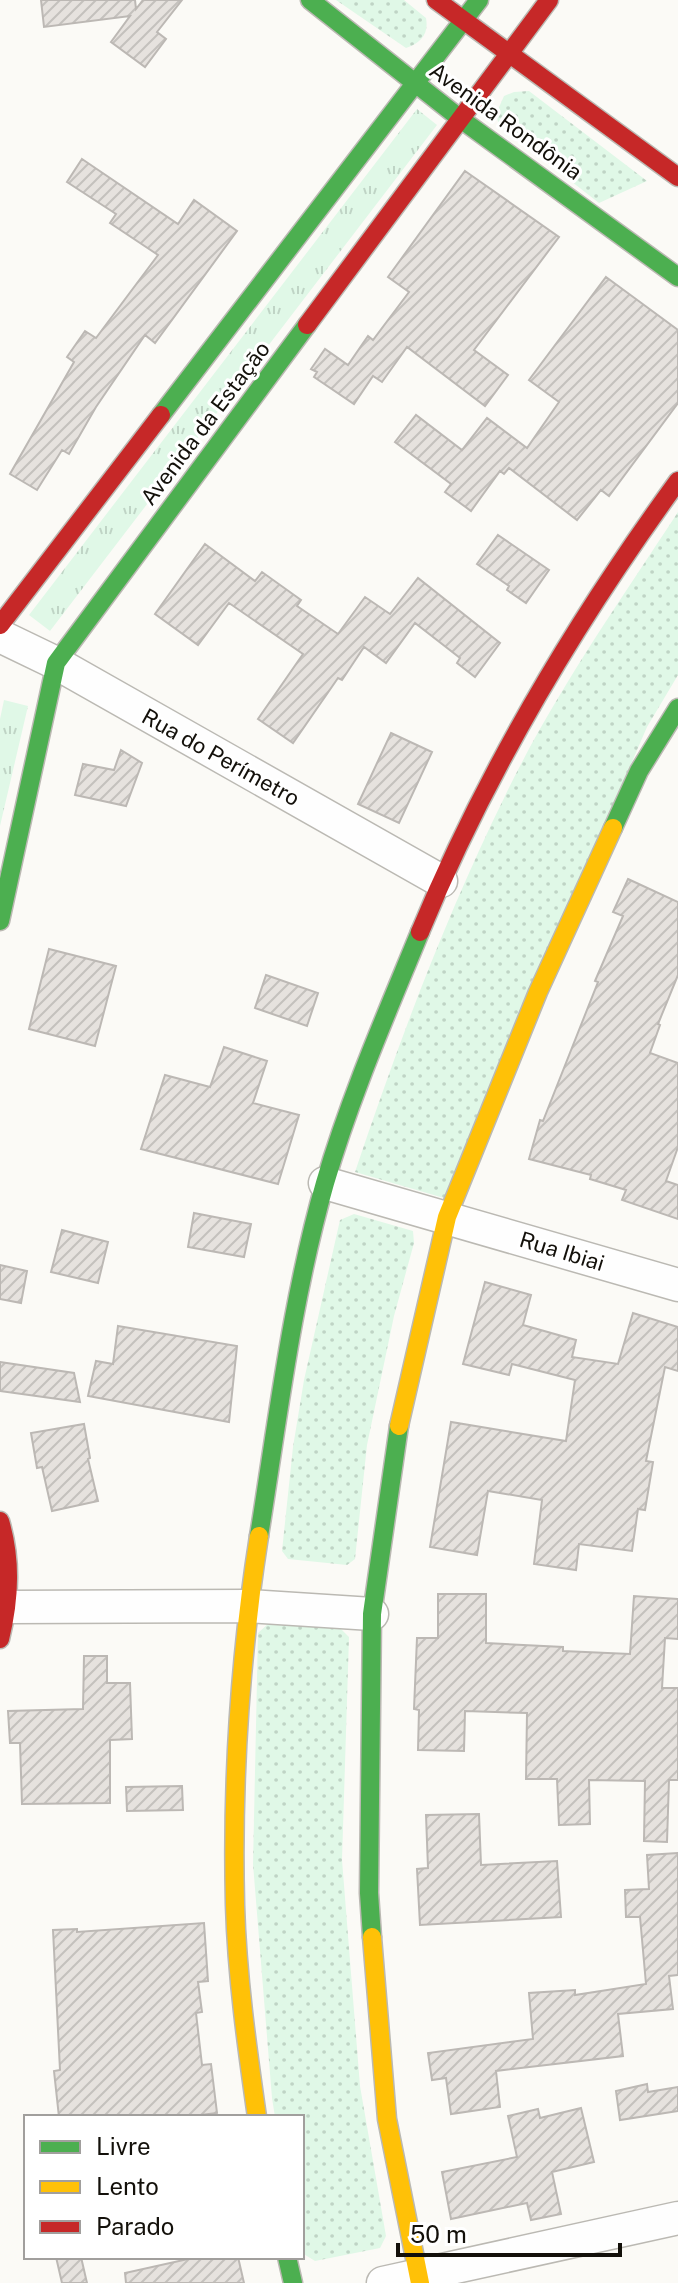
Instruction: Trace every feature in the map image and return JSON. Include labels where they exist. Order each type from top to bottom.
[{"type":"street","name":"Avenida Rondônia","points":[[310,0],[462,120],[678,277]]},
{"type":"street","points":[[436,0],[678,177]]},
{"type":"street","name":"Avenida da Estação","points":[[0,625],[479,0]]},
{"type":"street","name":"Avenida da Estação","points":[[0,921],[56,663],[549,0]]},
{"type":"street","points":[[257,2115],[244,2022],[235,1908],[235,1792],[248,1606],[297,1300],[325,1183],[361,1076],[441,881],[533,702],[635,540],[678,481]]},
{"type":"street","name":"Rua do Perímetro","points":[[0,636],[56,663],[441,881]]},
{"type":"street","points":[[418,2279],[387,2119],[369,1893],[372,1614],[398,1432],[447,1217],[544,978],[639,771],[678,708]]},
{"type":"street","name":"Rua Ibiai","points":[[325,1183],[678,1285]]},
{"type":"street","points":[[0,1521],[6,1537],[11,1572],[8,1607],[0,1639]]},
{"type":"street","points":[[8,1607],[248,1606],[372,1614]]},
{"type":"street","points":[[383,2283],[418,2279],[678,2218]]},
{"type":"street","points":[[287,2259],[293,2283]]},
{"type":"green space","points":[[336,0],[404,0],[426,18],[425,33],[420,41],[406,48]]},
{"type":"green space","points":[[529,91],[647,181],[599,203],[499,125],[496,114],[504,96]]},
{"type":"green space","points":[[417,109],[437,125],[50,631],[29,615]]},
{"type":"green space","points":[[678,512],[678,675],[647,727],[444,1198],[355,1172],[424,982],[462,888],[505,796],[565,686]]},
{"type":"green space","points":[[4,700],[28,706],[0,826],[0,719]]},
{"type":"green space","points":[[354,1214],[413,1231],[414,1243],[394,1316],[367,1445],[355,1559],[347,1565],[288,1559],[282,1551],[304,1380],[340,1220]]},
{"type":"green space","points":[[269,1623],[340,1628],[349,1637],[342,1860],[360,2086],[386,2236],[380,2248],[315,2261],[304,2254],[304,2115],[275,2115],[272,2098],[253,1864],[258,1633]]},
{"type":"building","points":[[41,0],[135,0],[136,9],[143,0],[182,0],[157,32],[166,39],[145,67],[111,42],[130,16],[44,27]]},
{"type":"building","points":[[82,159],[178,224],[194,200],[237,231],[155,343],[145,335],[96,407],[69,454],[62,450],[37,490],[10,474],[74,362],[67,357],[85,331],[96,338],[158,255],[110,223],[116,214],[67,182]]},
{"type":"building","points":[[465,171],[559,237],[474,350],[508,375],[485,406],[407,347],[382,382],[373,376],[354,404],[314,377],[317,372],[311,369],[325,349],[348,365],[368,336],[373,340],[409,292],[388,277]]},
{"type":"building","points":[[606,277],[678,330],[678,403],[609,496],[601,490],[577,520],[509,468],[504,474],[500,471],[471,511],[445,492],[451,484],[395,442],[416,415],[462,450],[487,418],[527,448],[559,402],[529,380]]},
{"type":"building","points":[[498,535],[549,570],[526,603],[507,590],[509,586],[477,564]]},
{"type":"building","points":[[205,544],[255,581],[262,572],[301,600],[297,606],[338,634],[365,597],[390,614],[418,578],[500,643],[475,677],[457,663],[460,658],[415,623],[386,663],[364,647],[342,680],[338,678],[293,743],[258,719],[303,654],[229,603],[198,645],[155,614]]},
{"type":"building","points":[[391,733],[432,752],[399,823],[358,804]]},
{"type":"building","points":[[121,750],[142,763],[126,806],[75,795],[83,764],[114,770]]},
{"type":"building","points":[[628,879],[678,902],[678,975],[650,1053],[678,1063],[678,1147],[666,1181],[678,1185],[678,1219],[622,1200],[626,1190],[590,1179],[591,1175],[529,1159],[540,1120],[543,1121],[598,982],[595,981],[623,916],[613,912]]},
{"type":"building","points":[[49,949],[116,966],[95,1046],[29,1029]]},
{"type":"building","points":[[266,975],[318,993],[307,1026],[255,1008]]},
{"type":"building","points":[[224,1047],[267,1061],[253,1103],[299,1115],[278,1184],[141,1149],[165,1075],[210,1087]]},
{"type":"building","points":[[194,1213],[251,1224],[244,1257],[188,1247]]},
{"type":"building","points":[[62,1230],[108,1242],[98,1283],[51,1272]]},
{"type":"building","points":[[0,1265],[27,1271],[21,1303],[0,1299]]},
{"type":"building","points":[[485,1282],[531,1295],[523,1325],[576,1340],[572,1357],[618,1364],[633,1313],[678,1327],[678,1371],[665,1367],[646,1461],[653,1462],[645,1510],[638,1509],[632,1551],[579,1544],[576,1570],[534,1564],[542,1500],[488,1491],[477,1555],[430,1547],[451,1422],[566,1441],[575,1380],[512,1364],[509,1375],[463,1364]]},
{"type":"building","points":[[118,1326],[237,1346],[229,1422],[88,1396],[96,1361],[113,1364]]},
{"type":"building","points":[[0,1362],[74,1373],[80,1402],[0,1391]]},
{"type":"building","points":[[84,1424],[98,1501],[52,1511],[42,1467],[37,1468],[31,1433]]},
{"type":"building","points":[[438,1594],[486,1594],[486,1643],[630,1654],[634,1596],[678,1599],[678,1639],[665,1638],[662,1688],[678,1688],[678,1780],[669,1780],[667,1842],[644,1841],[645,1781],[589,1780],[590,1824],[559,1825],[557,1779],[526,1779],[527,1713],[465,1711],[464,1751],[418,1750],[419,1710],[414,1709],[417,1638],[438,1638]]},
{"type":"building","points":[[84,1656],[107,1656],[107,1683],[130,1683],[132,1739],[110,1740],[110,1803],[22,1804],[20,1743],[10,1743],[8,1711],[83,1709]]},
{"type":"building","points":[[182,1786],[183,1810],[127,1811],[126,1787]]},
{"type":"building","points":[[479,1814],[481,1865],[557,1861],[561,1917],[420,1925],[417,1869],[428,1868],[426,1815]]},
{"type":"building","points":[[678,1853],[678,1975],[669,1976],[673,2009],[618,2014],[623,2056],[496,2071],[500,2107],[451,2114],[446,2078],[432,2080],[428,2053],[533,2039],[529,1993],[575,1990],[575,1995],[646,1984],[640,1917],[626,1917],[625,1890],[649,1889],[647,1855]]},
{"type":"building","points":[[204,1923],[208,1981],[198,1982],[202,2012],[196,2013],[202,2065],[211,2064],[217,2113],[59,2115],[54,2071],[60,2070],[53,1930],[77,1929],[77,1932]]},
{"type":"building","points":[[647,2084],[648,2092],[678,2087],[678,2111],[620,2120],[616,2091]]},
{"type":"building","points":[[581,2108],[594,2162],[552,2172],[561,2214],[531,2220],[527,2203],[451,2219],[442,2172],[517,2157],[508,2116],[538,2109],[540,2118]]},
{"type":"building","points":[[56,2259],[81,2259],[87,2283],[62,2283]]},
{"type":"building","points":[[188,2259],[238,2259],[244,2283],[126,2283],[125,2273]]},
{"type":"traffic: fast","points":[[310,0],[462,120],[678,277]]},
{"type":"traffic: fast","points":[[161,415],[479,0]]},
{"type":"traffic: fast","points":[[0,921],[56,663],[307,325]]},
{"type":"traffic: fast","points":[[613,828],[639,771],[678,708]]},
{"type":"traffic: fast","points":[[259,1536],[295,1314],[313,1226],[357,1088],[420,932]]},
{"type":"traffic: fast","points":[[372,1937],[369,1893],[372,1614],[399,1426]]},
{"type":"traffic: fast","points":[[287,2259],[293,2283]]},
{"type":"traffic: slow","points":[[399,1426],[447,1217],[538,992],[613,828]]},
{"type":"traffic: slow","points":[[257,2115],[238,1958],[234,1859],[242,1673],[259,1536]]},
{"type":"traffic: slow","points":[[372,1937],[387,2119],[420,2283]]},
{"type":"traffic: jam","points":[[436,0],[678,177]]},
{"type":"traffic: jam","points":[[307,325],[549,0]]},
{"type":"traffic: jam","points":[[0,625],[161,415]]},
{"type":"traffic: jam","points":[[420,932],[474,814],[536,699],[604,588],[678,481]]},
{"type":"traffic: jam","points":[[0,1521],[8,1580],[0,1639]]}]
